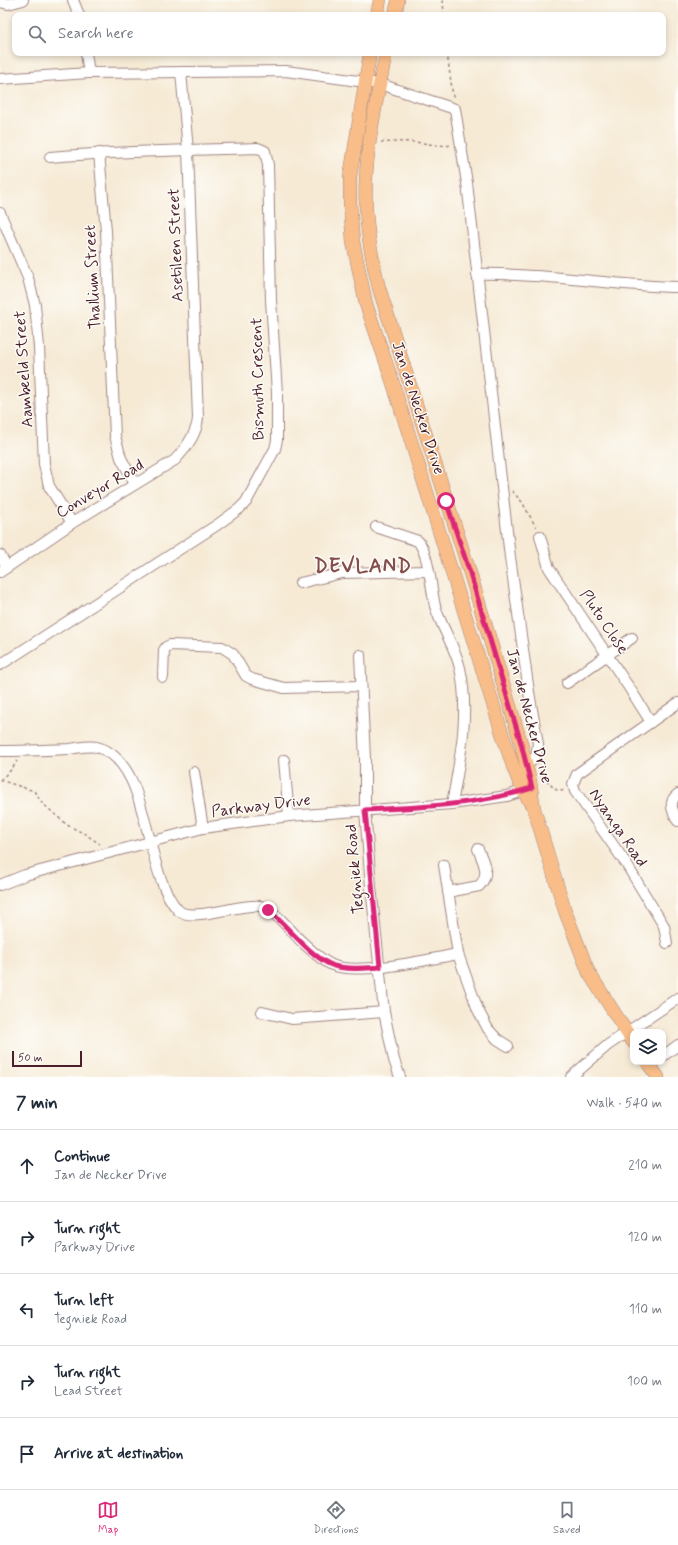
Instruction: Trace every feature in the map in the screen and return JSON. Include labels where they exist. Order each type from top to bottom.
[{"type":"main road","points":[[378,12],[380,0]]},
{"type":"main road","points":[[396,12],[398,0]]},
{"type":"main road","name":"Jan de Necker Drive","points":[[369,56],[350,177],[350,204],[353,242],[366,304],[391,377],[502,733],[528,787],[565,911],[579,950],[589,973],[630,1037]]},
{"type":"main road","name":"Jan de Necker Drive","points":[[385,56],[370,141],[367,171],[367,222],[374,266],[379,288],[470,573],[527,766],[528,787]]},
{"type":"main road","points":[[652,1065],[658,1077]]},
{"type":"street","points":[[0,2],[8,4],[23,0]]},
{"type":"street","points":[[72,0],[78,12]]},
{"type":"street","points":[[86,56],[89,73]]},
{"type":"street","points":[[0,78],[89,73],[286,71],[380,84],[454,109],[467,183],[520,628],[538,744],[536,756],[527,766]]},
{"type":"street","name":"Asetileen Street","points":[[181,72],[188,150],[198,418]]},
{"type":"street","name":"Bismuth Crescent","points":[[0,665],[218,525],[239,509],[246,502],[275,450],[277,440],[277,393],[271,300],[268,165],[266,152],[258,148],[188,150]]},
{"type":"street","points":[[50,157],[99,153],[188,150]]},
{"type":"street","name":"Thallium Street","points":[[99,153],[106,231],[115,436],[121,458],[135,484]]},
{"type":"street","name":"Aambeeld Street","points":[[0,213],[28,278],[35,305],[39,346],[44,464],[46,479],[72,523]]},
{"type":"street","points":[[477,274],[498,274],[646,286],[678,287]]},
{"type":"street","name":"Conveyor Road","points":[[4,569],[72,523],[152,475],[179,456],[186,448],[193,435],[198,423],[198,418]]},
{"type":"street","points":[[376,527],[418,542],[422,546],[435,607],[460,668],[463,699],[463,746],[452,804]]},
{"type":"street","name":"Pluto Close","points":[[540,536],[549,568],[630,689],[650,722]]},
{"type":"street","points":[[0,555],[4,569]]},
{"type":"street","points":[[300,583],[342,573],[428,571]]},
{"type":"street","points":[[567,683],[632,638]]},
{"type":"street","points":[[163,677],[164,650],[166,647],[170,645],[222,646],[233,654],[246,676],[252,679],[284,688],[361,686]]},
{"type":"street","name":"Tegniek Road","points":[[360,655],[365,810],[384,1012],[394,1060],[400,1077]]},
{"type":"street","name":"Nyanga Road","points":[[667,942],[664,926],[625,862],[573,788],[578,774],[678,703]]},
{"type":"street","points":[[0,751],[96,747],[113,756],[125,768],[131,778],[140,804],[149,842],[159,872],[169,897],[184,914],[197,914],[247,906],[262,907],[274,914],[316,955],[333,965],[352,968],[380,967],[458,954]]},
{"type":"street","points":[[284,760],[288,816]]},
{"type":"street","points":[[194,772],[203,828]]},
{"type":"street","name":"Parkway Drive","points":[[0,886],[25,875],[203,828],[288,816],[452,804],[507,796],[528,787]]},
{"type":"street","points":[[678,794],[673,798],[671,806],[678,821]]},
{"type":"street","points":[[448,892],[479,886],[482,883],[486,870],[478,849]]},
{"type":"street","points":[[444,865],[458,954],[478,1010],[488,1030],[497,1039],[508,1046]]},
{"type":"street","points":[[640,1029],[678,998]]},
{"type":"street","points":[[262,1012],[292,1019],[384,1012]]},
{"type":"street","points":[[571,1077],[608,1045],[630,1037]]},
{"type":"street","points":[[666,1054],[678,1045]]},
{"type":"path","points":[[443,0],[444,12]]},
{"type":"path","points":[[447,56],[448,72],[454,109]]},
{"type":"path","points":[[370,141],[389,143],[408,141],[442,146],[461,144]]},
{"type":"path","points":[[502,482],[522,502],[540,536]]},
{"type":"path","points":[[25,751],[12,769],[0,780],[34,791],[42,803],[52,813],[67,825],[99,842],[106,854]]},
{"type":"path","points":[[528,787],[543,778],[556,791],[560,792],[573,788]]},
{"type":"district","name":"DEVLAND","points":[[363,566]]},
{"type":"route","points":[[268,910],[316,955],[333,965],[352,968],[380,967],[371,886],[365,810],[452,804],[507,796],[532,788],[525,756],[470,573],[446,501]]}]
